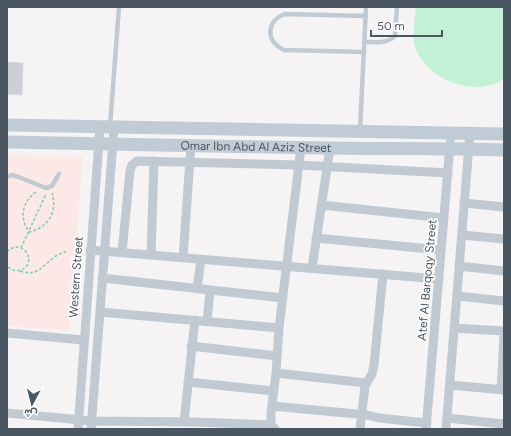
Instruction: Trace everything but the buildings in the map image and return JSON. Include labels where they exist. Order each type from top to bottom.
[{"type":"main road","name":"Omar Ibn Abd Al Aziz Street","points":[[7,125],[504,134]]},
{"type":"main road","name":"Omar Ibn Abd Al Aziz Street","points":[[7,142],[330,148],[469,148],[504,150]]},
{"type":"street","name":"Western Street","points":[[78,425],[98,144],[108,127]]},
{"type":"street","points":[[91,425],[113,145],[108,127]]},
{"type":"street","name":"Atef Al Barqoqy Street","points":[[426,426],[451,133]]},
{"type":"street","points":[[446,429],[470,133]]},
{"type":"street","points":[[183,258],[191,145]]},
{"type":"street","points":[[7,413],[78,425],[184,422],[194,425],[273,427],[272,406],[279,328],[301,147]]},
{"type":"street","points":[[312,268],[330,148]]},
{"type":"street","points":[[122,252],[130,171],[132,165],[137,161],[327,166],[448,173]]},
{"type":"street","points":[[151,255],[154,161]]},
{"type":"street","points":[[464,203],[504,207]]},
{"type":"street","points":[[321,205],[444,218]]},
{"type":"street","points":[[462,235],[504,238]]},
{"type":"street","points":[[316,238],[441,250]]},
{"type":"street","points":[[90,250],[439,279]]},
{"type":"street","points":[[196,289],[200,259]]},
{"type":"street","points":[[459,266],[504,271]]},
{"type":"street","points":[[360,429],[366,383],[372,374],[374,365],[383,274]]},
{"type":"street","points":[[102,278],[283,298]]},
{"type":"street","points":[[207,321],[210,291]]},
{"type":"street","points":[[457,296],[504,301]]},
{"type":"street","points":[[100,312],[279,328]]},
{"type":"street","points":[[184,422],[195,320]]},
{"type":"street","points":[[454,328],[504,331]]},
{"type":"street","points":[[7,333],[84,340]]},
{"type":"street","points":[[450,385],[502,390],[504,336]]},
{"type":"street","points":[[192,346],[277,356]]},
{"type":"street","points":[[276,373],[366,383]]},
{"type":"street","points":[[188,382],[274,391]]},
{"type":"street","points":[[272,406],[362,415],[426,426]]},
{"type":"street","points":[[447,418],[504,424]]},
{"type":"lane","points":[[108,127],[119,7]]},
{"type":"lane","points":[[360,132],[366,7]]},
{"type":"lane","points":[[364,42],[390,41],[395,36],[397,7]]},
{"type":"lane","points":[[364,52],[284,50],[277,46],[273,41],[270,35],[270,28],[273,21],[278,16],[285,14],[366,16]]},
{"type":"lane","points":[[7,177],[12,175],[16,176],[48,188],[53,184],[58,174]]},
{"type":"path","points":[[28,232],[40,229],[52,216],[54,210],[54,198],[48,188]]},
{"type":"path","points":[[28,232],[23,217],[27,200],[35,192],[48,188]]},
{"type":"path","points":[[21,248],[48,188]]},
{"type":"path","points":[[7,252],[13,247],[21,248],[27,253],[29,261],[25,268],[18,271]]},
{"type":"path","points":[[7,267],[25,273],[33,273],[45,266],[52,258],[66,252]]},
{"type":"shaded area","points":[[7,155],[83,157],[69,331],[7,326]]},
{"type":"green space","points":[[416,7],[504,7],[504,79],[492,85],[479,87],[466,86],[440,76],[429,68],[421,58],[414,44]]}]
